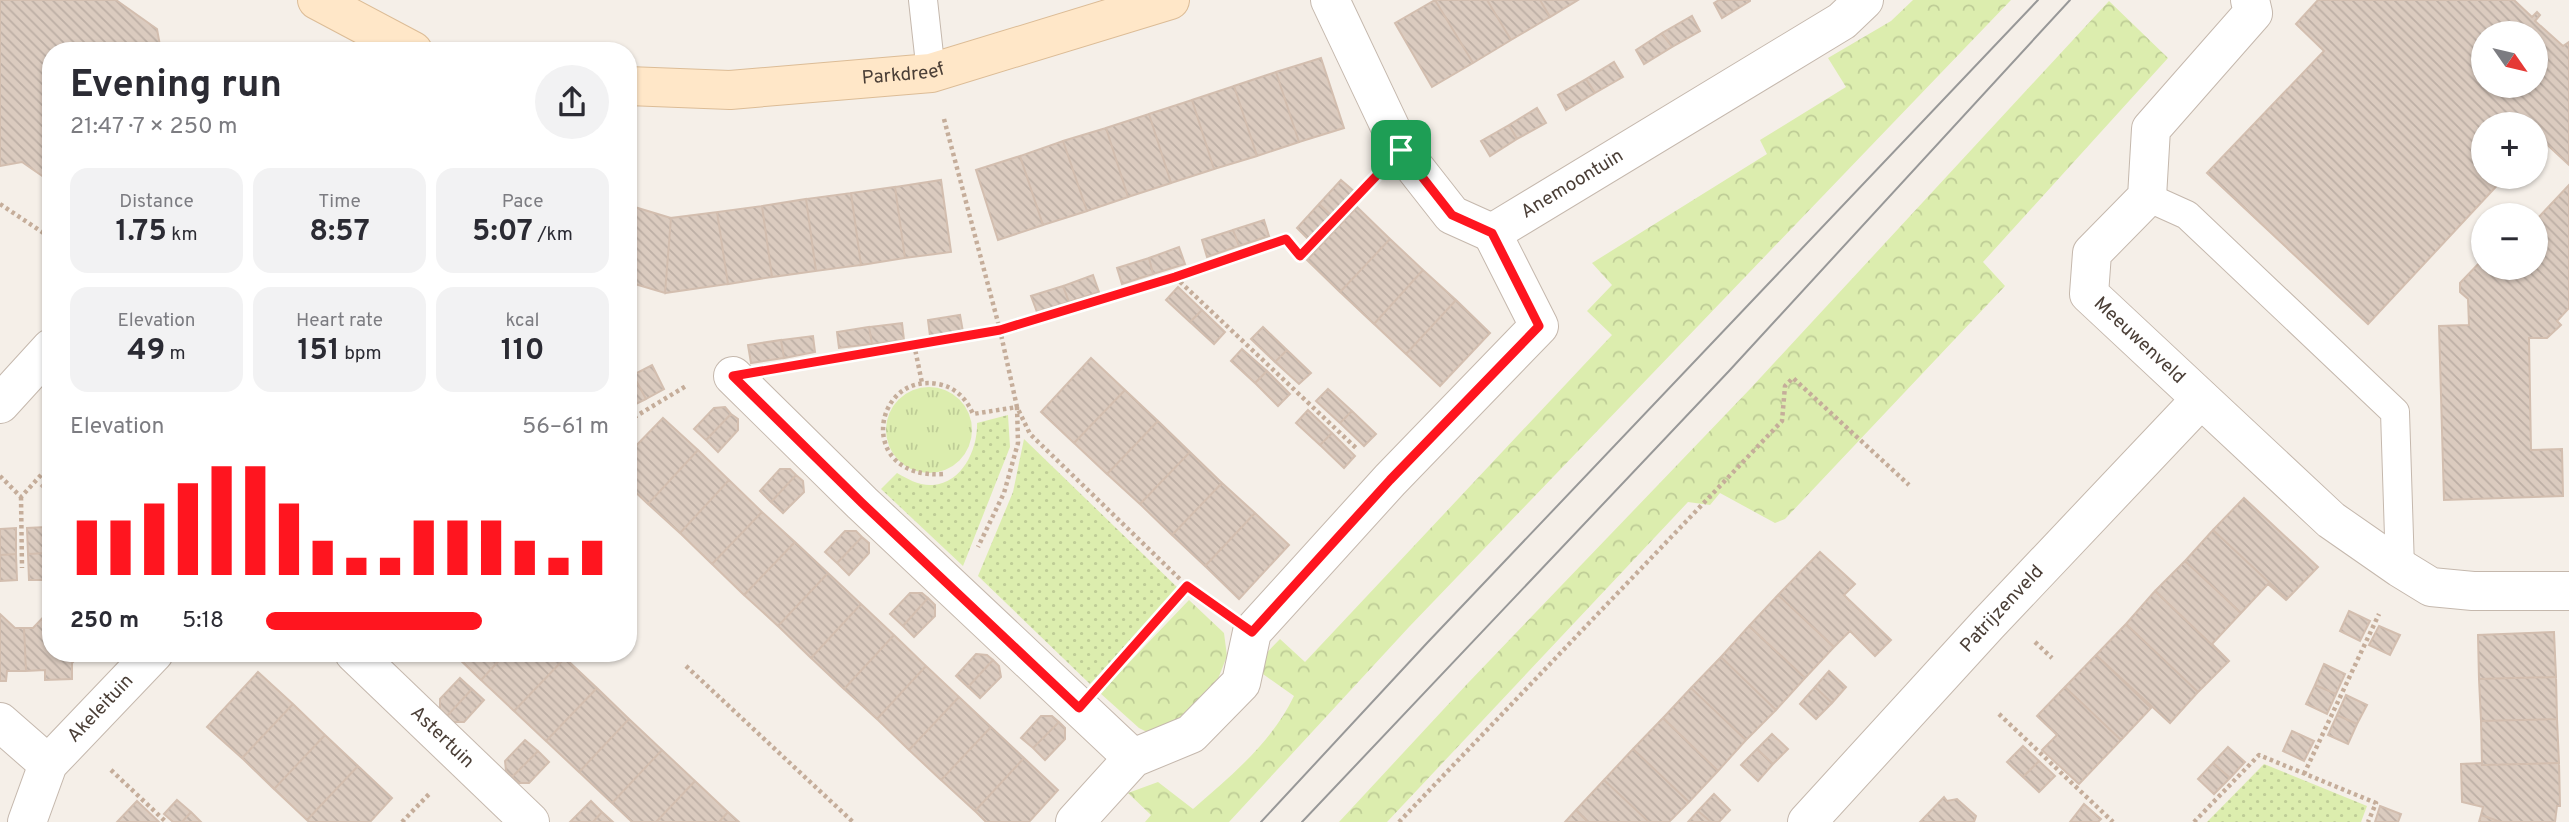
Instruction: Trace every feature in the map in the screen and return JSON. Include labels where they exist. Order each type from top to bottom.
[{"type":"street","points":[[317,0],[396,42]]},
{"type":"street","name":"Parkdreef","points":[[637,86],[730,90],[931,73],[1170,0]]},
{"type":"street","points":[[1075,822],[1133,758],[1191,734],[1241,683],[1252,632],[1390,480],[1539,326],[1492,233],[1452,215],[1401,150],[1330,0]]},
{"type":"street","name":"Anemoontuin","points":[[1492,233],[1842,21],[1864,0]]},
{"type":"street","points":[[2147,197],[2151,129],[2253,13],[2250,0]]},
{"type":"street","name":"Meeuwenveld","points":[[2147,197],[2092,253],[2089,294],[2202,399]]},
{"type":"street","points":[[0,404],[42,358]]},
{"type":"street","points":[[733,376],[862,503],[1133,758]]},
{"type":"street","points":[[2202,399],[2331,520],[2431,587],[2473,591],[2569,592]]},
{"type":"street","name":"Patrijzenveld","points":[[1807,822],[1988,624],[2202,399]]},
{"type":"street","name":"Akeleituin","points":[[48,764],[145,662]]},
{"type":"street","name":"Astertuin","points":[[363,662],[530,822]]},
{"type":"street","points":[[0,722],[48,764],[27,822]]},
{"type":"lane","points":[[923,0],[931,73]]},
{"type":"lane","points":[[2147,197],[2187,215],[2395,412],[2400,568]]},
{"type":"path","points":[[931,73],[1000,330],[1017,407],[1018,443],[1004,494],[979,544],[960,594]]},
{"type":"path","points":[[637,416],[695,381],[1000,330],[1175,277],[1286,239],[1300,256],[1401,150]]},
{"type":"path","points":[[0,204],[42,232]]},
{"type":"path","points":[[1175,277],[1390,480]]},
{"type":"path","points":[[914,344],[922,383]]},
{"type":"path","points":[[1399,822],[1782,421],[1785,386],[1793,378],[1909,485]]},
{"type":"path","points":[[943,474],[925,475],[908,471],[895,460],[886,446],[882,430],[885,414],[893,399],[906,388],[922,383],[948,386],[968,402],[973,414],[1017,407]]},
{"type":"path","points":[[1017,407],[1030,434],[1187,586],[1252,632]]},
{"type":"path","points":[[22,568],[21,497],[42,474]]},
{"type":"path","points":[[0,476],[21,497]]},
{"type":"path","points":[[2304,774],[2400,568]]},
{"type":"path","points":[[1079,708],[1187,586]]},
{"type":"path","points":[[686,666],[853,822]]},
{"type":"path","points":[[1998,714],[2113,822]]},
{"type":"path","points":[[75,736],[166,822]]},
{"type":"path","points":[[2194,822],[2259,755],[2376,803],[2368,822]]},
{"type":"green space","points":[[1913,0],[2011,0],[1409,627],[1229,822],[1145,822],[1151,815],[1128,793],[1158,782],[1193,809],[1236,771],[1274,728],[1294,696],[1253,667],[1280,639],[1305,662],[1612,335],[1587,311],[1612,285],[1592,263],[1767,154],[1760,140],[1846,87],[1828,58],[1891,21]]},
{"type":"green space","points":[[2109,1],[2168,58],[1983,262],[2005,286],[1785,519],[1775,523],[1720,493],[1710,505],[1688,502],[1387,822],[1339,822],[1468,683],[1750,389]]},
{"type":"green space","points":[[929,387],[945,391],[959,400],[968,414],[972,430],[968,446],[959,460],[945,469],[929,473],[913,469],[899,460],[890,446],[886,430],[890,414],[899,400],[913,391]]},
{"type":"green space","points":[[1008,415],[1010,447],[963,566],[881,489],[897,473],[914,482],[928,485],[944,483],[953,478],[967,463],[975,443],[977,423]]},
{"type":"green space","points":[[1024,439],[1178,588],[1090,684],[978,576],[1013,492]]},
{"type":"green space","points":[[1189,600],[1224,633],[1227,656],[1218,679],[1165,732],[1151,734],[1139,728],[1100,693]]},
{"type":"green space","points":[[2264,764],[2367,806],[2361,822],[2207,822]]},
{"type":"building","points":[[0,0],[116,0],[157,29],[159,42],[42,42],[42,176],[22,162],[0,166]]},
{"type":"building","points":[[1435,0],[1473,63],[1432,87],[1395,23]]},
{"type":"building","points":[[1435,0],[1487,0],[1511,40],[1473,63]]},
{"type":"building","points":[[1487,0],[1540,0],[1550,17],[1511,40]]},
{"type":"building","points":[[1540,0],[1578,0],[1550,17]]},
{"type":"building","points":[[1719,0],[1750,1],[1722,18],[1714,3]]},
{"type":"building","points":[[2318,0],[2514,0],[2532,17],[2537,12],[2540,15],[2535,21],[2471,21],[2471,98],[2548,98],[2548,33],[2563,46],[2569,42],[2569,165],[2548,146],[2548,112],[2471,112],[2471,189],[2494,189],[2481,203],[2471,203],[2471,213],[2368,324],[2207,173],[2324,51],[2296,24]]},
{"type":"building","points":[[1692,16],[1700,31],[1672,47],[1662,33]]},
{"type":"building","points":[[1662,33],[1672,47],[1644,64],[1636,50]]},
{"type":"building","points":[[1321,58],[1344,128],[1299,142],[1276,72]]},
{"type":"building","points":[[1614,62],[1623,77],[1595,93],[1586,79]]},
{"type":"building","points":[[1276,72],[1299,142],[1257,156],[1234,86]]},
{"type":"building","points":[[1586,79],[1595,93],[1566,110],[1558,95]]},
{"type":"building","points":[[1234,86],[1257,156],[1214,169],[1192,100]]},
{"type":"building","points":[[1192,100],[1214,169],[1171,183],[1149,114]]},
{"type":"building","points":[[1537,108],[1546,123],[1517,139],[1509,125]]},
{"type":"building","points":[[1149,114],[1171,183],[1128,197],[1106,128]]},
{"type":"building","points":[[1509,125],[1517,139],[1490,156],[1481,141]]},
{"type":"building","points":[[1106,128],[1128,197],[1087,211],[1063,141]]},
{"type":"building","points":[[1063,141],[1087,211],[1043,225],[1020,156]]},
{"type":"building","points":[[1020,156],[1043,225],[998,240],[976,170]]},
{"type":"building","points":[[941,180],[951,252],[905,258],[895,187]]},
{"type":"building","points":[[1341,180],[1355,192],[1332,216],[1319,204]]},
{"type":"building","points":[[2569,185],[2569,308],[2557,321],[2561,325],[2547,338],[2529,338],[2531,450],[2562,449],[2563,496],[2444,500],[2439,326],[2469,325],[2468,299],[2460,292],[2460,283],[2471,272],[2471,280],[2548,280],[2548,207]]},
{"type":"building","points":[[895,187],[905,258],[861,265],[851,193]]},
{"type":"building","points":[[851,193],[861,265],[816,271],[806,199]]},
{"type":"building","points":[[806,199],[816,271],[772,277],[762,206]]},
{"type":"building","points":[[1319,204],[1332,216],[1309,240],[1297,228]]},
{"type":"building","points":[[762,206],[772,277],[728,284],[717,212]]},
{"type":"building","points":[[1357,207],[1390,239],[1340,292],[1307,260]]},
{"type":"building","points":[[637,208],[671,218],[665,293],[637,285]]},
{"type":"building","points":[[717,212],[728,284],[665,293],[671,218]]},
{"type":"building","points":[[1264,220],[1269,236],[1239,246],[1233,230]]},
{"type":"building","points":[[1233,230],[1239,246],[1207,257],[1202,240]]},
{"type":"building","points":[[1390,239],[1423,270],[1374,324],[1340,292]]},
{"type":"building","points":[[1179,247],[1185,264],[1153,274],[1149,258]]},
{"type":"building","points":[[1149,258],[1153,274],[1122,284],[1117,268]]},
{"type":"building","points":[[1423,270],[1456,300],[1406,354],[1374,324]]},
{"type":"building","points":[[1093,275],[1099,292],[1069,302],[1063,286]]},
{"type":"building","points":[[1063,286],[1069,302],[1037,312],[1031,296]]},
{"type":"building","points":[[1178,287],[1202,310],[1190,322],[1166,300]]},
{"type":"building","points":[[1456,300],[1490,333],[1440,386],[1406,354]]},
{"type":"building","points":[[1202,310],[1225,332],[1214,344],[1190,322]]},
{"type":"building","points":[[960,315],[963,332],[930,336],[928,320]]},
{"type":"building","points":[[902,323],[904,340],[872,344],[869,327]]},
{"type":"building","points":[[869,327],[872,344],[839,348],[837,332]]},
{"type":"building","points":[[1263,327],[1287,350],[1275,362],[1251,339]]},
{"type":"building","points":[[813,336],[815,352],[784,358],[781,340]]},
{"type":"building","points":[[781,340],[784,358],[751,363],[748,345]]},
{"type":"building","points":[[1242,349],[1267,371],[1255,383],[1231,361]]},
{"type":"building","points":[[1287,350],[1311,373],[1299,384],[1275,362]]},
{"type":"building","points":[[1091,358],[1125,390],[1074,443],[1041,412]]},
{"type":"building","points":[[652,365],[664,389],[646,399],[637,382],[637,373]]},
{"type":"building","points":[[1267,371],[1290,394],[1278,406],[1255,383]]},
{"type":"building","points":[[637,382],[646,399],[637,404]]},
{"type":"building","points":[[1328,389],[1352,411],[1340,423],[1316,401]]},
{"type":"building","points":[[1125,390],[1158,421],[1107,474],[1074,443]]},
{"type":"building","points":[[725,407],[731,414],[706,440],[694,429],[714,408]]},
{"type":"building","points":[[1308,410],[1332,433],[1320,445],[1296,423]]},
{"type":"building","points":[[1352,411],[1376,434],[1364,446],[1340,423]]},
{"type":"building","points":[[731,414],[738,419],[738,430],[718,452],[706,440]]},
{"type":"building","points":[[663,418],[698,450],[648,504],[637,494],[637,445]]},
{"type":"building","points":[[1158,421],[1190,452],[1140,504],[1107,474]]},
{"type":"building","points":[[1332,433],[1355,456],[1344,468],[1320,445]]},
{"type":"building","points":[[698,450],[729,480],[680,533],[648,504]]},
{"type":"building","points":[[1190,452],[1222,483],[1172,535],[1140,504]]},
{"type":"building","points":[[780,469],[790,469],[796,475],[771,502],[760,491]]},
{"type":"building","points":[[796,475],[803,481],[804,492],[783,513],[771,502]]},
{"type":"building","points":[[729,480],[762,512],[712,564],[680,533]]},
{"type":"building","points":[[1222,483],[1255,513],[1205,566],[1172,535]]},
{"type":"building","points":[[2244,498],[2318,567],[2287,599],[2213,530]]},
{"type":"building","points":[[762,512],[795,542],[744,595],[712,564]]},
{"type":"building","points":[[1255,513],[1289,545],[1239,599],[1205,566]]},
{"type":"building","points":[[42,527],[42,553],[28,554],[27,528]]},
{"type":"building","points":[[16,528],[16,554],[0,555],[0,529]]},
{"type":"building","points":[[2213,530],[2287,599],[2268,584],[2241,613],[2185,561]]},
{"type":"building","points":[[845,531],[856,531],[862,537],[837,563],[825,552]]},
{"type":"building","points":[[862,537],[869,543],[869,553],[849,575],[837,563]]},
{"type":"building","points":[[795,542],[828,573],[778,626],[744,595]]},
{"type":"building","points":[[1820,552],[1855,584],[1844,595],[1891,640],[1875,656],[1850,631],[1834,647],[1778,595]]},
{"type":"building","points":[[42,553],[42,580],[29,580],[28,554]]},
{"type":"building","points":[[16,554],[17,580],[0,581],[0,555]]},
{"type":"building","points":[[2185,561],[2241,613],[2212,644],[2229,661],[2155,591]]},
{"type":"building","points":[[828,573],[861,604],[811,658],[778,626]]},
{"type":"building","points":[[2155,591],[2229,661],[2198,692],[2126,624]]},
{"type":"building","points":[[910,593],[922,593],[928,598],[903,626],[890,614]]},
{"type":"building","points":[[1778,595],[1834,647],[1805,678],[1749,626]]},
{"type":"building","points":[[928,598],[935,605],[935,616],[914,637],[903,626]]},
{"type":"building","points":[[861,604],[894,635],[844,689],[811,658]]},
{"type":"building","points":[[2349,611],[2370,621],[2360,641],[2340,631]]},
{"type":"building","points":[[0,614],[15,628],[24,628],[26,671],[7,671],[6,681],[0,681]]},
{"type":"building","points":[[42,618],[42,662],[73,662],[72,679],[45,680],[45,670],[26,671],[24,628],[33,628]]},
{"type":"building","points":[[2126,624],[2198,692],[2170,723],[2096,655]]},
{"type":"building","points":[[1749,626],[1805,678],[1776,710],[1721,657]]},
{"type":"building","points":[[2379,626],[2400,635],[2390,655],[2369,645]]},
{"type":"building","points":[[2554,632],[2556,677],[2479,679],[2478,635]]},
{"type":"building","points":[[894,635],[926,666],[877,719],[844,689]]},
{"type":"building","points":[[976,654],[987,655],[993,660],[968,687],[956,676]]},
{"type":"building","points":[[2096,655],[2151,708],[2121,740],[2065,687]]},
{"type":"building","points":[[1721,657],[1776,710],[1746,740],[1691,688]]},
{"type":"building","points":[[993,660],[999,666],[1001,677],[980,698],[968,687]]},
{"type":"building","points":[[462,662],[498,662],[481,680]]},
{"type":"building","points":[[498,662],[561,662],[514,711],[481,680]]},
{"type":"building","points":[[561,662],[569,662],[597,688],[546,741],[514,711]]},
{"type":"building","points":[[2324,664],[2345,674],[2336,694],[2315,685]]},
{"type":"building","points":[[926,666],[959,697],[909,750],[877,719]]},
{"type":"building","points":[[1829,671],[1846,687],[1832,703],[1815,687]]},
{"type":"building","points":[[258,672],[293,704],[242,758],[207,727]]},
{"type":"building","points":[[2556,677],[2557,719],[2481,721],[2479,679]]},
{"type":"building","points":[[460,678],[472,689],[447,716],[440,709],[440,699]]},
{"type":"building","points":[[2315,685],[2336,694],[2327,714],[2306,704]]},
{"type":"building","points":[[1815,687],[1832,703],[1816,719],[1800,704]]},
{"type":"building","points":[[2065,687],[2121,740],[2079,784],[2042,750],[2057,735],[2037,716]]},
{"type":"building","points":[[597,688],[629,719],[579,772],[546,741]]},
{"type":"building","points":[[1691,688],[1746,740],[1718,771],[1663,718]]},
{"type":"building","points":[[472,689],[484,700],[464,722],[453,722],[447,716]]},
{"type":"building","points":[[2346,695],[2367,705],[2357,724],[2337,715]]},
{"type":"building","points":[[959,697],[991,727],[941,780],[909,750]]},
{"type":"building","points":[[293,704],[325,735],[274,789],[242,758]]},
{"type":"building","points":[[2337,715],[2357,724],[2348,744],[2328,735]]},
{"type":"building","points":[[1041,716],[1052,716],[1059,722],[1033,748],[1021,738]]},
{"type":"building","points":[[1663,718],[1718,771],[1689,802],[1633,749]]},
{"type":"building","points":[[629,719],[662,750],[612,803],[579,772]]},
{"type":"building","points":[[2557,719],[2559,763],[2482,765],[2481,721]]},
{"type":"building","points":[[1059,722],[1065,728],[1065,739],[1045,760],[1033,748]]},
{"type":"building","points":[[991,727],[1024,758],[975,811],[941,780]]},
{"type":"building","points":[[2292,731],[2314,741],[2304,761],[2283,751]]},
{"type":"building","points":[[1772,734],[1788,749],[1773,764],[1757,749]]},
{"type":"building","points":[[325,735],[358,766],[307,820],[274,789]]},
{"type":"building","points":[[525,740],[538,751],[512,777],[506,771],[505,761]]},
{"type":"building","points":[[2023,746],[2039,761],[2023,777],[2007,762]]},
{"type":"building","points":[[2228,747],[2245,762],[2230,778],[2213,763]]},
{"type":"building","points":[[1633,749],[1689,802],[1669,822],[1649,822],[1604,780]]},
{"type":"building","points":[[1757,749],[1773,764],[1758,781],[1741,765]]},
{"type":"building","points":[[662,750],[695,781],[656,822],[632,822],[612,803]]},
{"type":"building","points":[[538,751],[549,762],[529,783],[519,783],[512,777]]},
{"type":"building","points":[[1024,758],[1058,790],[1029,822],[986,822],[975,811]]},
{"type":"building","points":[[2039,761],[2055,776],[2039,792],[2023,777]]},
{"type":"building","points":[[2213,763],[2230,778],[2214,794],[2198,779]]},
{"type":"building","points":[[2559,763],[2560,806],[2557,806],[2555,822],[2501,822],[2481,815],[2483,807],[2462,802],[2461,764]]},
{"type":"building","points":[[358,766],[392,798],[370,822],[309,822],[307,820]]},
{"type":"building","points":[[1604,780],[1649,822],[1588,822],[1576,810]]},
{"type":"building","points":[[695,781],[728,812],[719,822],[656,822]]},
{"type":"building","points":[[1714,794],[1730,810],[1719,822],[1711,822],[1698,811]]},
{"type":"building","points":[[1944,797],[1947,801],[1957,799],[1976,816],[1974,822],[1920,822]]},
{"type":"building","points":[[177,800],[191,812],[182,822],[173,822],[164,814]]},
{"type":"building","points":[[137,801],[159,822],[117,822]]},
{"type":"building","points":[[591,801],[602,812],[593,822],[570,822]]},
{"type":"building","points":[[2084,804],[2101,819],[2098,822],[2070,822]]},
{"type":"building","points":[[2380,806],[2401,814],[2398,822],[2375,822]]},
{"type":"building","points":[[1576,810],[1588,822],[1565,822]]},
{"type":"building","points":[[1698,811],[1711,822],[1688,822]]},
{"type":"building","points":[[191,812],[201,822],[182,822]]},
{"type":"building","points":[[602,812],[613,822],[593,822]]},
{"type":"building","points":[[728,812],[739,822],[719,822]]},
{"type":"building","points":[[2481,815],[2501,822],[2479,822]]},
{"type":"tram line","points":[[1261,822],[1427,643],[2038,0]]},
{"type":"tram line","points":[[1302,822],[1729,371],[2070,0]]},
{"type":"route","points":[[1401,150],[1452,215],[1492,233],[1539,326],[1390,480],[1252,632],[1187,586],[1079,708],[862,503],[733,376],[1000,330],[1175,277],[1286,239],[1300,256],[1401,150]]}]
